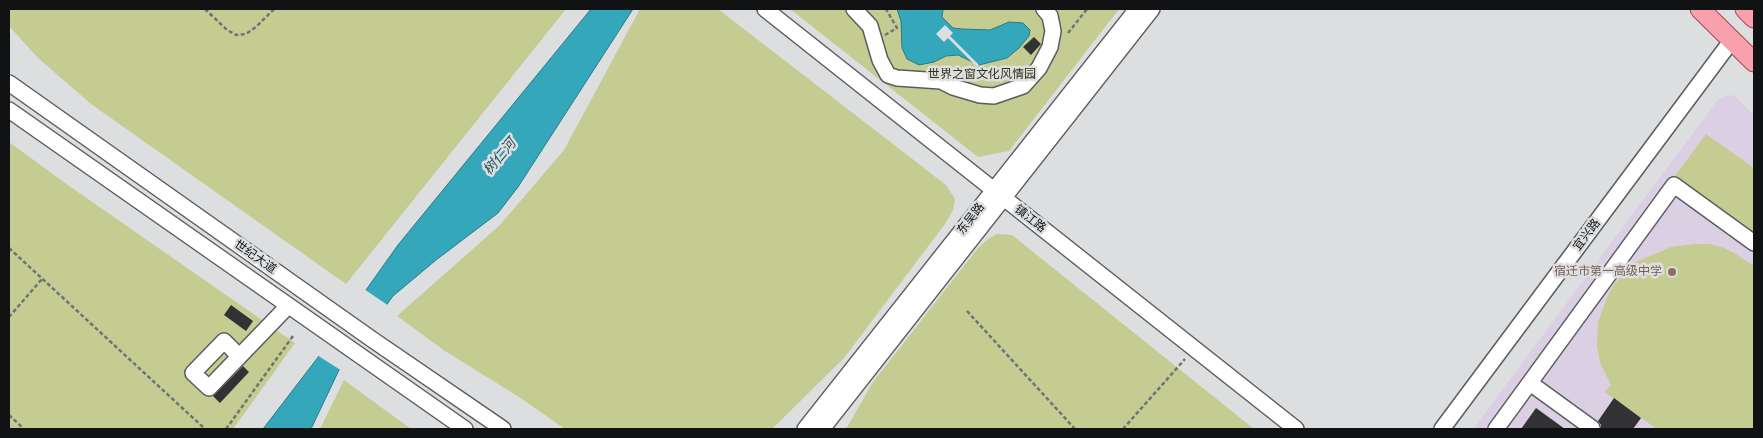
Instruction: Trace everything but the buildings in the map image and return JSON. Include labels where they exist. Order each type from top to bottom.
[{"type":"main road","points":[[1700,9],[1754,62]]},
{"type":"main road","points":[[1745,9],[1754,18]]},
{"type":"street","name":"镇江路","points":[[765,9],[1296,429]]},
{"type":"street","points":[[854,9],[870,26],[876,40],[880,60],[888,75],[897,78],[941,81],[953,87],[980,95],[994,96],[1023,86],[1039,68],[1050,47],[1053,31],[1050,16],[1044,9]]},
{"type":"street","name":"东吴路","points":[[822,429],[1137,9]]},
{"type":"street","name":"东吴路","points":[[804,429],[1152,9]]},
{"type":"street","name":"宜兴路","points":[[1442,429],[1732,40]]},
{"type":"street","name":"世纪大道","points":[[9,84],[372,340],[503,429]]},
{"type":"street","name":"世纪大道","points":[[9,110],[465,429]]},
{"type":"street","points":[[1496,429],[1674,185],[1754,243]]},
{"type":"street","points":[[240,356],[288,306]]},
{"type":"street","points":[[1530,384],[1592,428]]},
{"type":"path","points":[[205,9],[227,30],[236,35],[246,34],[274,9]]},
{"type":"path","points":[[876,40],[897,28],[886,9]]},
{"type":"path","points":[[9,248],[205,429]]},
{"type":"path","points":[[9,317],[42,279]]},
{"type":"path","points":[[967,311],[1075,429]]},
{"type":"path","points":[[226,429],[293,336]]},
{"type":"path","points":[[1123,429],[1194,349]]},
{"type":"path","points":[[9,415],[24,429]]},
{"type":"shaded area","name":"宿迁市第一高级中学","points":[[1728,95],[1735,96],[1754,115],[1754,429],[1473,429],[1719,98]]},
{"type":"green space","points":[[9,9],[566,9],[346,284],[91,104],[37,57],[9,26]]},
{"type":"green space","points":[[640,9],[718,9],[946,185],[955,199],[953,210],[945,224],[844,358],[772,429],[565,429],[519,397],[445,351],[397,316],[500,225],[564,150]]},
{"type":"green space","name":"世界之窗文化风情园","points":[[790,9],[1119,9],[1009,151],[978,157]]},
{"type":"green space","points":[[1706,134],[1754,168],[1754,239],[1672,180]]},
{"type":"green space","points":[[9,142],[295,343],[233,429],[9,429]]},
{"type":"green space","points":[[997,234],[1012,235],[1254,429],[846,429],[873,382],[978,248]]},
{"type":"green space","points":[[1709,244],[1722,247],[1754,266],[1754,429],[1657,429],[1605,392],[1611,385],[1600,363],[1597,346],[1598,322],[1609,293],[1616,282],[1636,262],[1671,247]]},
{"type":"green space","points":[[344,380],[411,429],[320,429]]},
{"type":"water","name":"树仁河","points":[[591,9],[633,9],[518,187],[498,213],[436,260],[393,296],[339,370],[311,429],[263,429],[319,356],[398,245]]},
{"type":"water","points":[[897,9],[943,9],[942,17],[953,28],[962,29],[990,30],[1009,22],[1023,23],[1030,30],[1029,36],[1007,58],[979,65],[958,55],[946,56],[934,62],[919,65],[907,59],[902,48],[901,21]]},
{"type":"pier","points":[[945,25],[953,33],[950,36],[979,65],[977,67],[948,38],[944,42],[936,34]]},
{"type":"pier","points":[[364,289],[389,306],[342,371],[317,355]]},
{"type":"place","name":"宿迁市第一高级中学","points":[[1672,272]]}]
